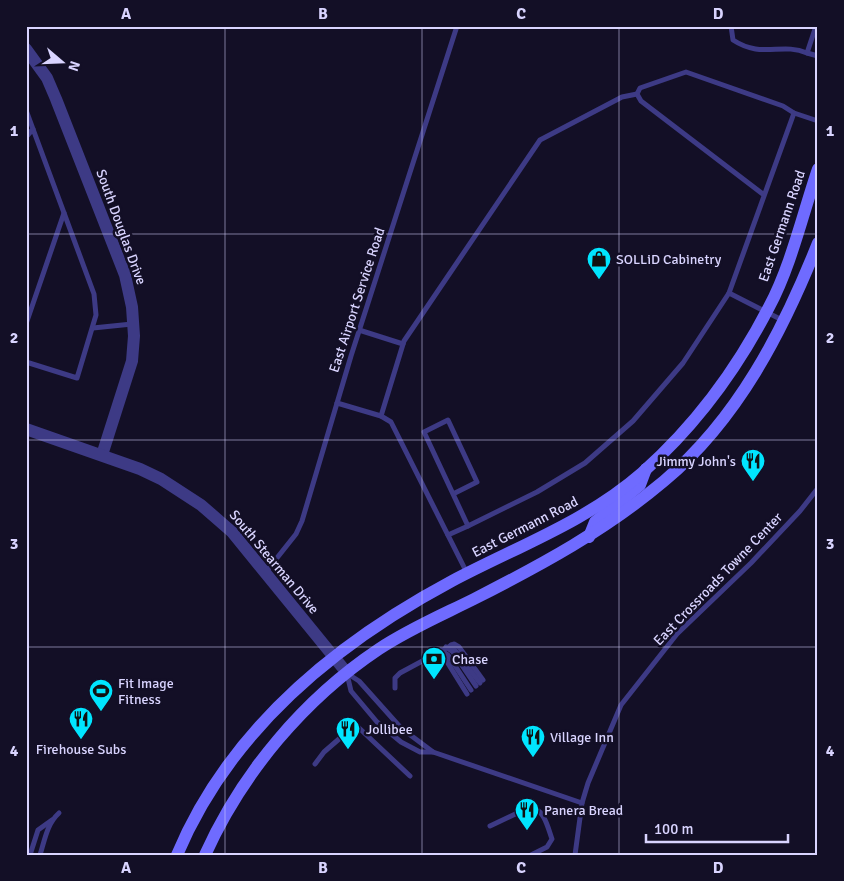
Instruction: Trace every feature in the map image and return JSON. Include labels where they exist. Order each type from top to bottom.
[{"type":"main road","name":"East Germann Road","points":[[177,855],[204,803],[234,756],[277,707],[334,656],[408,607],[599,505],[646,469],[693,421],[719,389],[766,312],[785,268],[818,169]]},
{"type":"main road","points":[[205,855],[239,790],[262,759],[290,725],[347,673],[379,649],[410,631],[532,569],[589,537],[664,481],[705,441],[758,370],[785,321],[818,243]]},
{"type":"main road","points":[[589,537],[595,522],[640,485],[646,469]]},
{"type":"street","name":"South Douglas Drive","points":[[26,49],[47,78],[56,99],[124,275],[134,323],[133,350],[128,379],[102,455]]},
{"type":"street","name":"South Stearman Drive","points":[[26,429],[102,455],[161,479],[201,505],[232,532],[347,673]]},
{"type":"lane","name":"East Airport Service Road","points":[[264,573],[296,534],[302,521],[359,330],[456,26]]},
{"type":"lane","points":[[731,26],[733,40],[745,48],[757,51],[798,49],[818,56]]},
{"type":"lane","points":[[807,53],[816,26]]},
{"type":"lane","points":[[764,195],[640,102],[637,94],[640,88],[686,72],[783,106],[794,113],[818,121]]},
{"type":"lane","points":[[382,416],[403,344],[540,140],[622,97],[637,94]]},
{"type":"lane","points":[[26,110],[94,294],[96,315],[77,378],[26,362]]},
{"type":"lane","points":[[448,535],[537,492],[585,463],[633,422],[683,363],[728,293],[794,113]]},
{"type":"lane","points":[[26,137],[33,129]]},
{"type":"lane","points":[[26,324],[64,213]]},
{"type":"lane","points":[[728,293],[785,321]]},
{"type":"lane","points":[[93,328],[134,323]]},
{"type":"lane","points":[[359,330],[403,344]]},
{"type":"lane","points":[[337,403],[382,416],[391,422],[468,574]]},
{"type":"lane","points":[[453,494],[477,482],[460,451],[448,420],[424,432],[448,475],[453,494],[468,526]]},
{"type":"lane","points":[[432,449],[437,446]]},
{"type":"lane","name":"East Crossroads Towne Center","points":[[575,855],[582,803],[588,783],[621,705],[677,634],[751,563],[818,488]]},
{"type":"lane","points":[[395,688],[393,684],[395,678],[400,673],[443,649],[459,647],[475,687]]},
{"type":"lane","points":[[443,649],[444,658],[475,687]]},
{"type":"lane","points":[[443,649],[453,652],[475,687]]},
{"type":"lane","name":"South Stearman Drive","points":[[347,673],[351,691],[377,722],[401,742],[420,752],[433,752]]},
{"type":"lane","name":"South Stearman Drive","points":[[347,673],[359,681],[401,728],[433,752],[582,803]]},
{"type":"lane","points":[[315,764],[324,752],[354,726],[358,727],[410,776]]},
{"type":"lane","points":[[490,826],[530,807],[535,807],[540,811],[552,839],[547,847],[531,855]]},
{"type":"lane","points":[[30,855],[38,830],[59,813]]},
{"type":"lane","points":[[40,855],[52,819]]},
{"type":"place","name":"SOLLiD Cabinetry","points":[[599,280]]},
{"type":"place","name":"Jimmy John's","points":[[753,482]]},
{"type":"place","name":"Chase","points":[[434,680]]},
{"type":"place","name":"Fit Image Fitness","points":[[101,712]]},
{"type":"place","name":"Firehouse Subs","points":[[81,740]]},
{"type":"place","name":"Jollibee","points":[[348,750]]},
{"type":"place","name":"Village Inn","points":[[533,758]]},
{"type":"place","name":"Panera Bread","points":[[527,831]]}]
